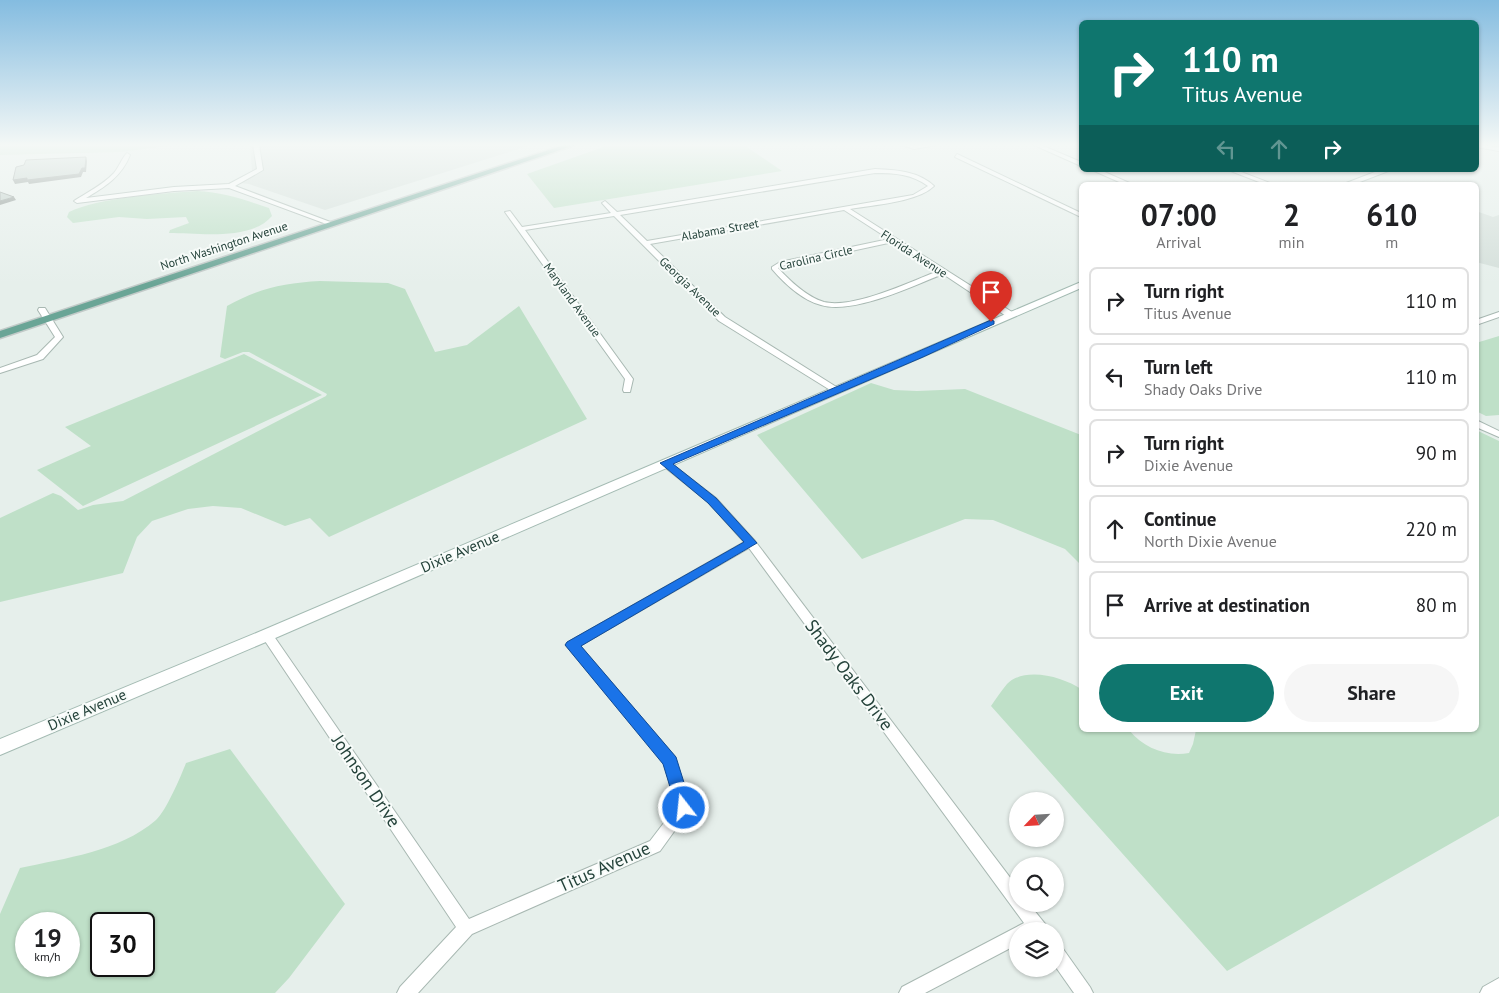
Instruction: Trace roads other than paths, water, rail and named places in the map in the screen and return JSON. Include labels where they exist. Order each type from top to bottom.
[{"type":"main road","name":"North Washington Avenue","points":[[0,335],[45,314],[407,191]]},
{"type":"main road","name":"North Washington Avenue","points":[[0,324],[45,314],[431,191]]},
{"type":"street","points":[[94,191],[77,201],[155,191]]},
{"type":"street","points":[[244,191],[332,224]]},
{"type":"street","name":"Alabama Street","points":[[615,214],[752,191]]},
{"type":"street","name":"Alabama Street","points":[[644,243],[914,196],[924,191]]},
{"type":"street","points":[[1031,191],[1079,214]]},
{"type":"street","name":"Georgia Avenue","points":[[605,203],[722,319],[835,390]]},
{"type":"street","name":"Florida Avenue","points":[[845,208],[1009,314]]},
{"type":"street","name":"Maryland Avenue","points":[[508,212],[629,380],[627,390]]},
{"type":"street","points":[[522,229],[615,214]]},
{"type":"street","name":"Carolina Circle","points":[[894,240],[780,264],[774,268],[810,298],[824,304],[839,306],[855,303],[942,272]]},
{"type":"street","name":"Dixie Avenue","points":[[0,747],[267,635],[920,355],[1009,314],[1079,286]]},
{"type":"street","points":[[0,371],[40,357],[59,337],[45,314]]},
{"type":"street","points":[[1479,322],[1499,314]]},
{"type":"street","points":[[1479,424],[1499,434]]},
{"type":"street","name":"Shady Oaks Drive","points":[[665,463],[712,500],[751,543],[1009,889]]},
{"type":"street","name":"Titus Avenue","points":[[406,993],[466,928],[655,846],[684,808],[670,761],[572,645],[751,543]]},
{"type":"street","name":"Johnson Drive","points":[[267,635],[466,928]]},
{"type":"street","points":[[908,993],[1009,940]]},
{"type":"street","points":[[1064,965],[1084,993]]},
{"type":"street","points":[[1489,993],[1499,986]]}]
